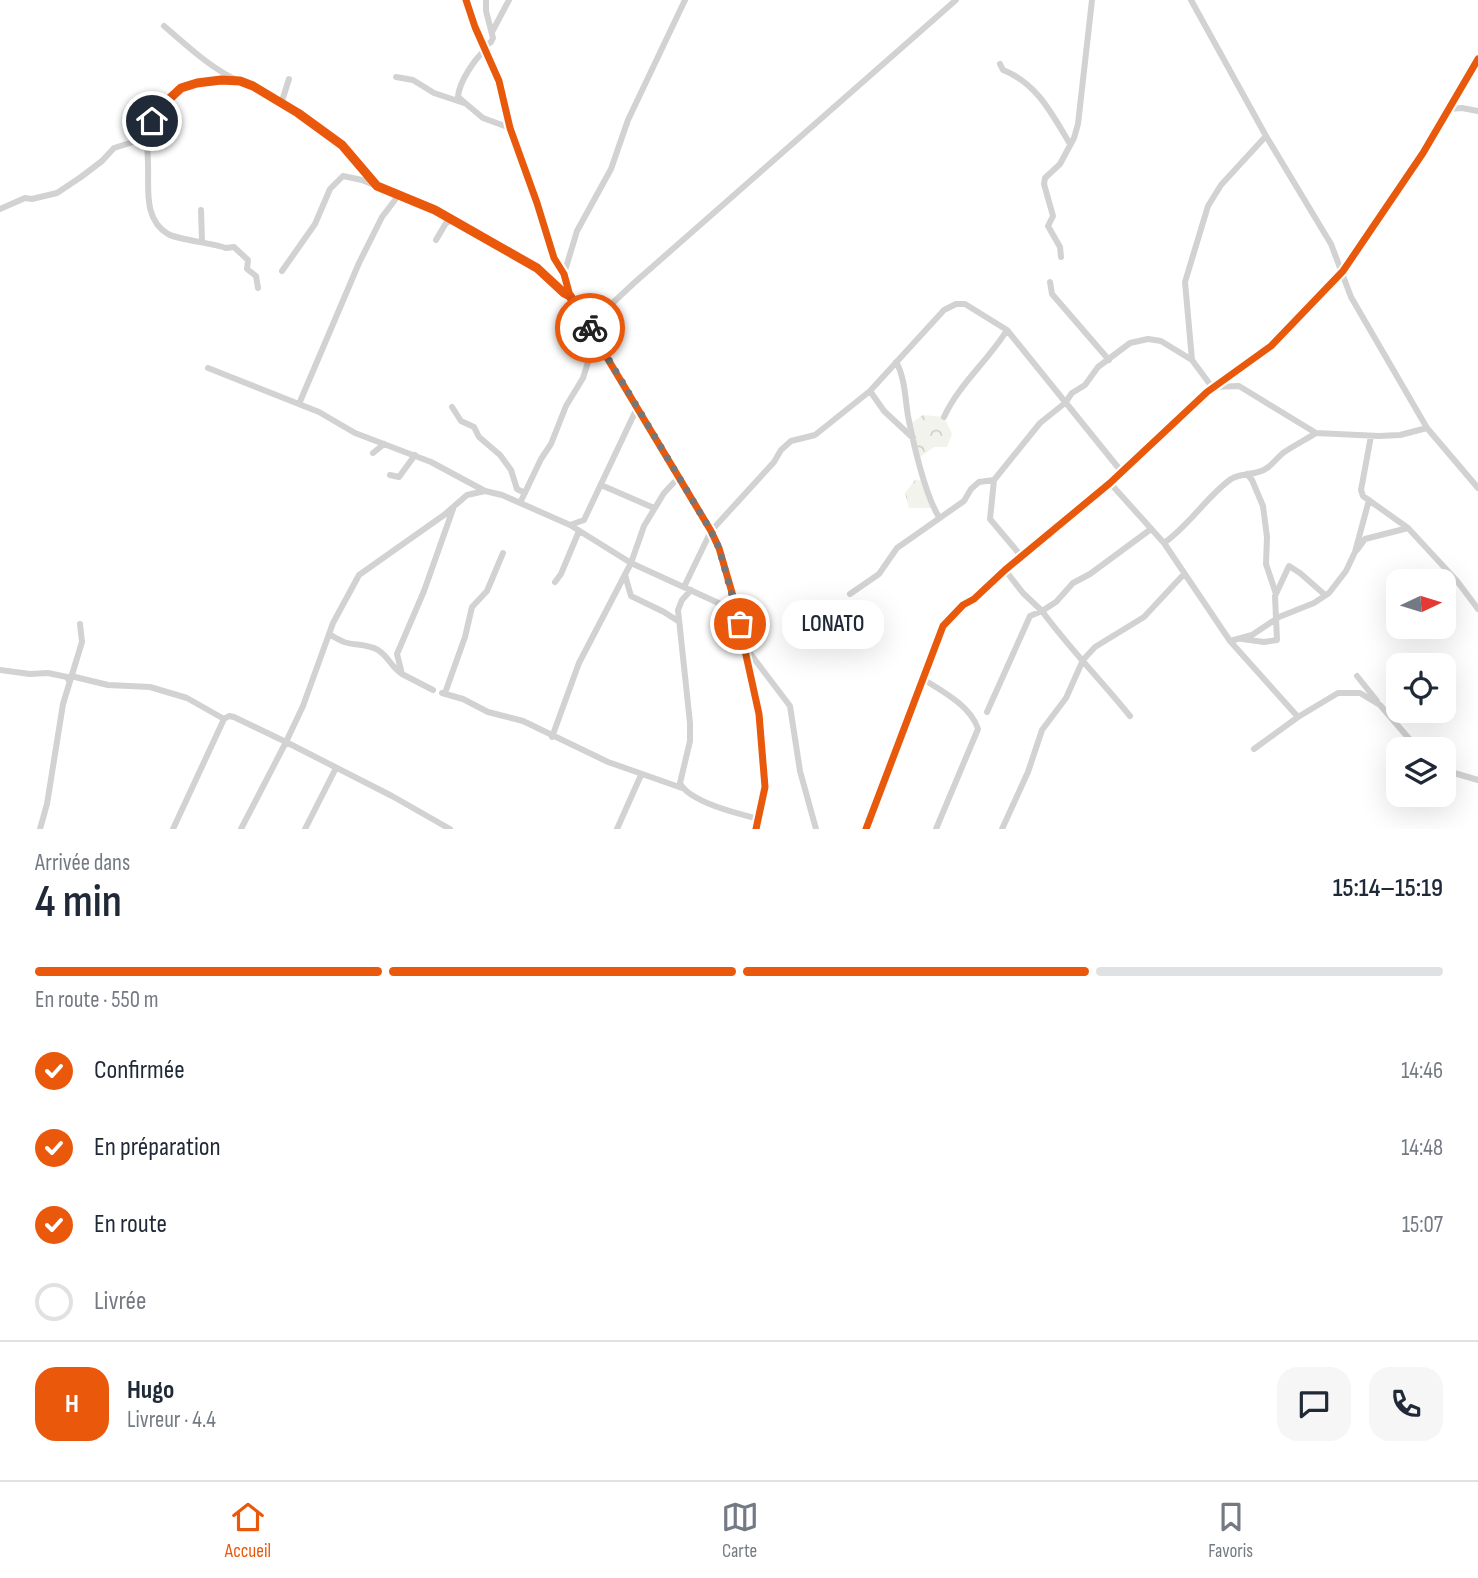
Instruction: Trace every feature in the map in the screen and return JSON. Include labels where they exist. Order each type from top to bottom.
[{"type":"street","points":[[466,0],[499,81],[510,128],[554,258],[564,274],[570,296],[719,548],[733,596],[759,714],[765,772],[764,803],[759,826],[682,788],[642,775],[552,737],[523,721],[488,712],[464,699],[444,693],[465,637],[472,607],[487,591],[503,553]]},
{"type":"street","points":[[486,0],[492,32],[491,42],[464,76],[458,89],[458,97],[483,118],[510,128]]},
{"type":"street","points":[[492,32],[509,0]]},
{"type":"street","points":[[564,274],[577,231],[611,169],[628,120],[685,0]]},
{"type":"street","points":[[589,325],[956,0]]},
{"type":"street","points":[[1061,257],[1060,247],[1048,226],[1053,216],[1044,184],[1045,178],[1060,164],[1078,124],[1092,0]]},
{"type":"street","points":[[1191,0],[1266,136],[1331,244],[1351,297],[1427,428],[1478,488]]},
{"type":"street","points":[[164,26],[193,52],[281,104],[342,145],[377,186]]},
{"type":"street","points":[[866,829],[943,626],[1005,570],[1110,483],[1212,387],[1271,346],[1343,271],[1423,153],[1478,59]]},
{"type":"street","points":[[1000,64],[1003,71],[1018,76],[1046,104],[1070,144]]},
{"type":"street","points":[[396,77],[413,80],[434,93],[464,103]]},
{"type":"street","points":[[281,104],[289,79]]},
{"type":"street","points":[[0,209],[25,198],[32,200],[57,193],[102,161],[114,148],[133,142],[181,88],[197,83],[240,81]]},
{"type":"street","points":[[1448,109],[1478,111]]},
{"type":"street","points":[[152,121],[146,146],[148,198],[155,223],[169,234],[226,248],[234,247],[248,260],[247,269],[259,281],[258,288]]},
{"type":"street","points":[[1192,360],[1185,282],[1207,210],[1221,185],[1266,136]]},
{"type":"street","points":[[282,271],[315,225],[330,188],[343,176],[377,186],[453,220],[537,268],[570,296]]},
{"type":"street","points":[[299,404],[340,305],[358,270],[359,262],[382,217],[395,201]]},
{"type":"street","points":[[201,210],[202,241]]},
{"type":"street","points":[[436,240],[446,223],[453,220]]},
{"type":"street","points":[[1050,282],[1052,294],[1109,360]]},
{"type":"street","points":[[682,788],[680,777],[687,754],[690,723],[678,610],[711,531],[792,440],[815,435],[870,391],[944,310],[956,304],[965,304],[1007,330],[1121,471]]},
{"type":"street","points":[[944,417],[952,399],[988,359],[1007,330]]},
{"type":"street","points":[[1022,556],[990,519],[994,481],[1040,423],[1065,403],[1072,393],[1085,385],[1098,367],[1130,343],[1148,339],[1161,341],[1192,360],[1212,387]]},
{"type":"street","points":[[520,503],[551,444],[566,405],[583,378],[596,340]]},
{"type":"street","points":[[896,362],[914,440],[939,517]]},
{"type":"street","points":[[208,368],[319,412],[355,433],[415,455],[485,491],[520,503],[570,526],[632,563],[736,611]]},
{"type":"street","points":[[1212,387],[1239,386],[1316,433],[1400,435],[1427,428]]},
{"type":"street","points":[[870,391],[884,411],[914,440]]},
{"type":"street","points":[[453,407],[461,421],[474,427],[480,438],[500,455],[511,470],[517,489],[525,493]]},
{"type":"street","points":[[555,582],[582,532],[583,520],[637,408]]},
{"type":"street","points":[[1164,543],[1188,523],[1214,493],[1238,475],[1266,469],[1283,454],[1316,433]]},
{"type":"street","points":[[1371,436],[1361,490],[1363,496],[1408,528],[1457,581],[1478,609]]},
{"type":"street","points":[[373,453],[384,444]]},
{"type":"street","points":[[390,475],[399,477],[415,455]]},
{"type":"street","points":[[1247,474],[1262,506],[1267,537],[1266,564],[1276,594]]},
{"type":"street","points":[[552,737],[579,663],[632,563],[644,526],[654,508],[679,477]]},
{"type":"street","points":[[850,594],[879,574],[897,548],[964,501],[979,482],[994,481]]},
{"type":"street","points":[[1110,483],[1164,543],[1230,641],[1298,717]]},
{"type":"street","points":[[601,485],[654,508]]},
{"type":"street","points":[[241,829],[303,706],[329,634],[359,575],[467,495],[485,491]]},
{"type":"street","points":[[1230,641],[1252,635],[1275,620],[1325,596],[1346,570],[1355,552],[1369,500]]},
{"type":"street","points":[[402,674],[397,653],[424,591],[454,507]]},
{"type":"street","points":[[570,526],[583,520]]},
{"type":"street","points":[[1355,552],[1365,540],[1408,528]]},
{"type":"street","points":[[987,712],[1030,616],[1056,602],[1073,583],[1090,574],[1151,529]]},
{"type":"street","points":[[1240,638],[1264,642],[1277,640],[1274,607],[1276,594],[1289,566],[1300,572],[1325,596]]},
{"type":"street","points":[[1005,570],[1130,716]]},
{"type":"street","points":[[1002,829],[1028,772],[1042,730],[1066,698],[1083,660],[1096,647],[1144,617],[1184,574]]},
{"type":"street","points":[[625,575],[631,596]]},
{"type":"street","points":[[612,601],[622,596],[631,596],[678,621]]},
{"type":"street","points":[[717,602],[733,596]]},
{"type":"street","points":[[40,829],[47,804],[58,729],[82,642],[80,624]]},
{"type":"street","points":[[329,634],[347,643],[361,643],[377,650],[389,658],[394,669],[433,690]]},
{"type":"street","points":[[745,647],[790,706],[800,771],[816,829]]},
{"type":"street","points":[[0,670],[30,674],[48,673],[108,685],[150,687],[187,698],[224,719]]},
{"type":"street","points":[[1357,676],[1408,737]]},
{"type":"street","points":[[923,679],[949,695],[974,720],[978,729],[936,829]]},
{"type":"street","points":[[1254,749],[1298,717],[1338,693],[1360,694],[1380,705]]},
{"type":"street","points":[[173,829],[224,719],[229,716],[286,742],[450,829]]},
{"type":"street","points":[[305,829],[336,768]]},
{"type":"street","points":[[1456,774],[1478,780]]},
{"type":"street","points":[[617,829],[642,775]]},
{"type":"green space","points":[[923,415],[944,417],[952,434],[947,447],[934,447],[919,458],[910,424]]},
{"type":"green space","points":[[915,480],[926,481],[934,508],[909,508],[905,493]]},
{"type":"cycle path","points":[[466,0],[499,81],[510,128],[554,258],[564,274],[570,296],[719,548],[733,596],[759,714],[765,787],[756,829]]},
{"type":"cycle path","points":[[866,829],[943,626],[963,605],[974,599],[1110,483],[1207,392],[1271,346],[1343,271],[1423,153],[1478,59]]},
{"type":"way so far","points":[[590,328],[711,531],[719,548],[740,624]]},
{"type":"place","name":"LONATO","points":[[740,624]]},
{"type":"route","points":[[152,121],[165,103],[181,88],[221,80],[240,81],[253,86],[298,113],[342,145],[377,186],[435,210],[537,268],[570,296],[590,328]]}]
